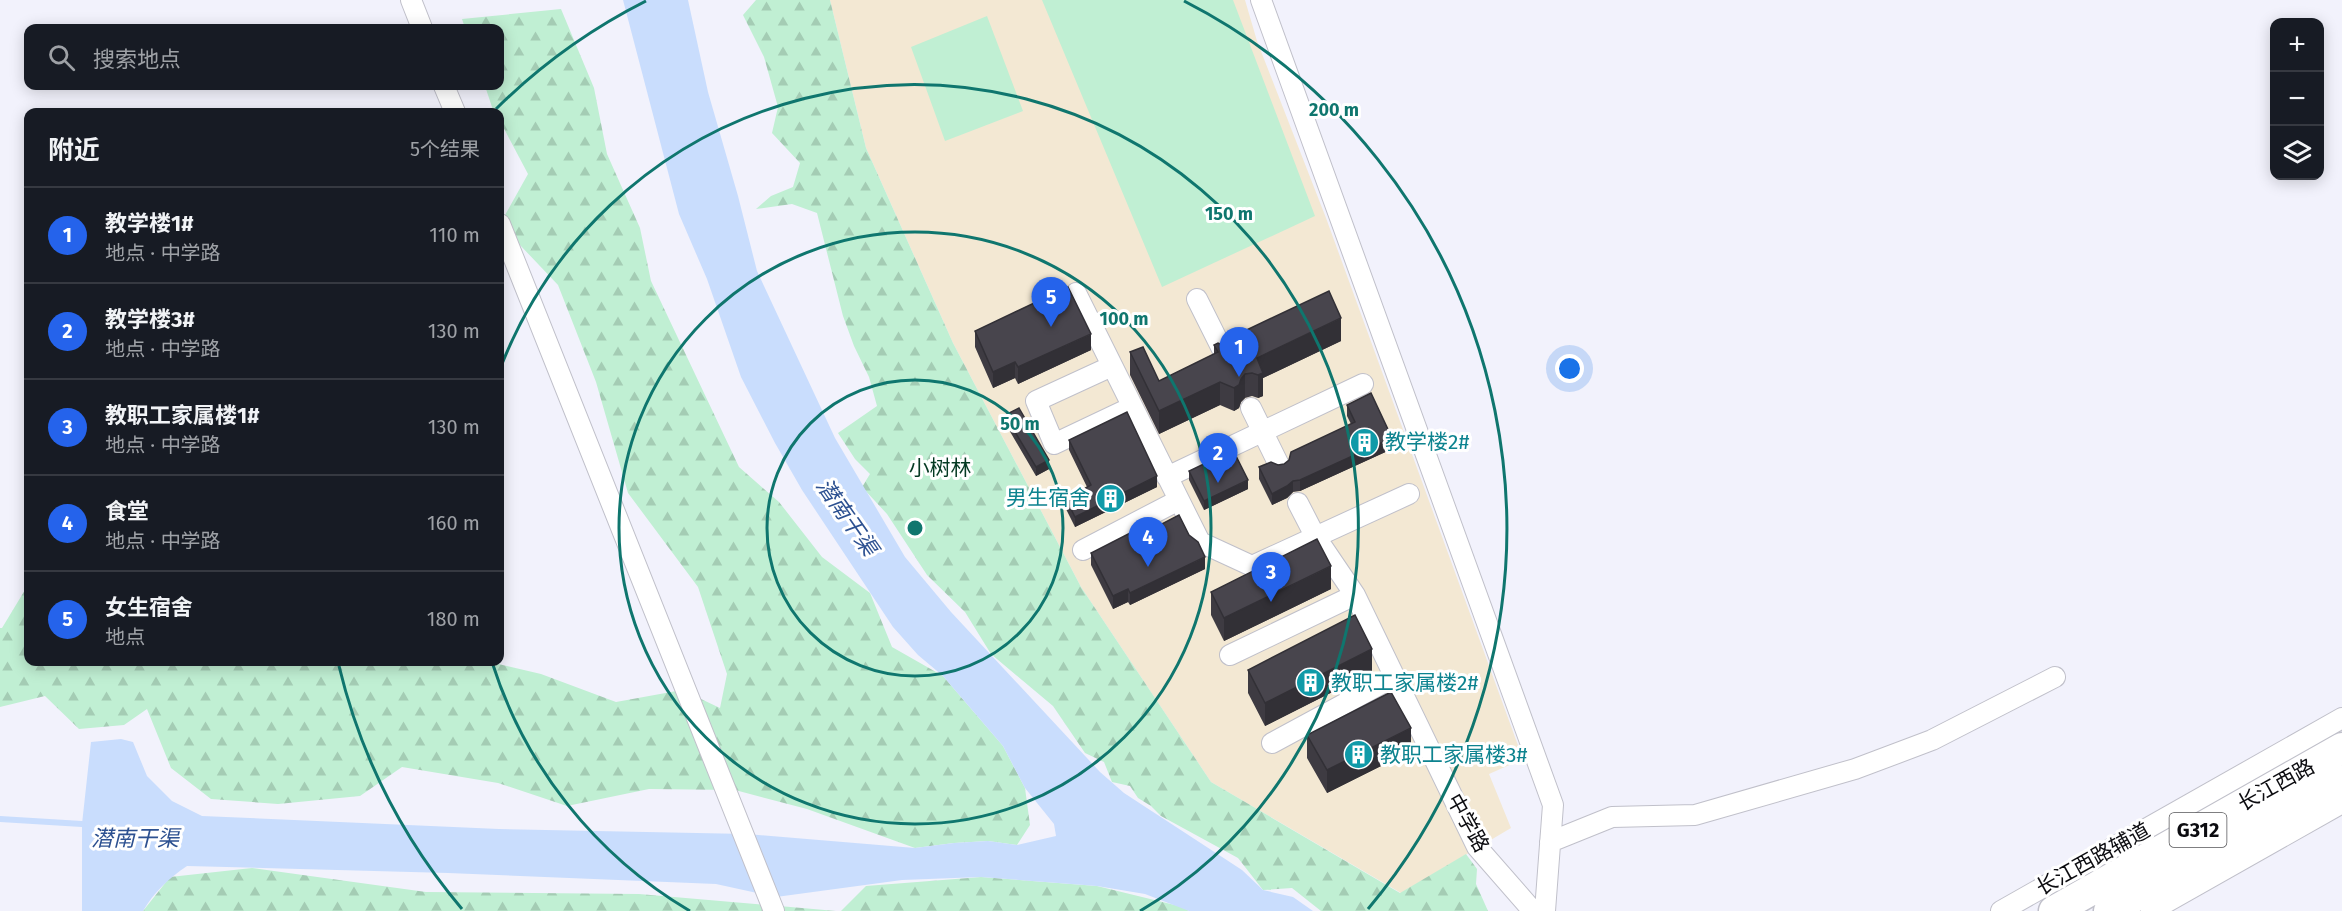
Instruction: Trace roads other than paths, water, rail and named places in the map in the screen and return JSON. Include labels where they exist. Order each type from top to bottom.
[{"type":"highway","name":"长江西路","points":[[2054,911],[2342,748]]},
{"type":"highway","name":"长江西路","points":[[2109,911],[2342,780]]},
{"type":"street","points":[[411,0],[420,24]]},
{"type":"street","points":[[1261,0],[1553,805],[1545,911]]},
{"type":"street","points":[[446,90],[453,108]]},
{"type":"street","points":[[504,234],[774,911]]},
{"type":"street","points":[[1076,294],[1200,542],[1252,566],[1409,494]]},
{"type":"street","points":[[1197,299],[1226,357]]},
{"type":"street","points":[[1112,366],[1036,401],[1054,444],[1132,406]]},
{"type":"street","points":[[1167,477],[1363,384]]},
{"type":"street","points":[[1251,408],[1279,465]]},
{"type":"street","points":[[1083,550],[1179,500]]},
{"type":"street","name":"中学路","points":[[1298,503],[1315,536],[1355,595],[1477,847],[1533,911]]},
{"type":"street","points":[[1230,655],[1355,595]]},
{"type":"street","points":[[1272,742],[1394,677]]},
{"type":"street","points":[[1550,842],[1612,817],[1695,816],[1855,768],[1932,740],[2055,677]]},
{"type":"street","name":"长江西路辅道","points":[[2001,911],[2342,718]]},
{"type":"street","points":[[2151,911],[2342,803]]},
{"type":"water","name":"潜南干渠","points":[[623,0],[688,0],[708,92],[757,271],[835,438],[905,557],[951,612],[1100,772],[1124,793],[1242,870],[1263,890],[1293,897],[1313,911],[1189,911],[1145,894],[1097,886],[981,877],[902,880],[776,897],[716,884],[448,873],[187,866],[162,886],[143,911],[82,911],[82,824],[91,742],[121,739],[133,742],[147,776],[172,801],[202,816],[499,829],[747,834],[915,848],[988,841],[1017,845],[1056,836],[1054,824],[1025,788],[1003,746],[943,676],[918,655],[893,627],[802,490],[775,443],[741,377],[707,279],[679,214]]},
{"type":"waterway","points":[[0,819],[82,824]]},
{"type":"place","name":"女生宿舍","points":[[1051,327]]},
{"type":"place","name":"教学楼1#","points":[[1239,377]]},
{"type":"place","name":"教学楼2#","points":[[1364,442]]},
{"type":"place","name":"教学楼3#","points":[[1218,483]]},
{"type":"place","name":"男生宿舍","points":[[1111,498]]},
{"type":"place","name":"食堂","points":[[1148,567]]},
{"type":"place","name":"教职工家属楼1#","points":[[1271,602]]},
{"type":"place","name":"教职工家属楼2#","points":[[1310,683]]},
{"type":"place","name":"教职工家属楼3#","points":[[1359,755]]},
{"type":"park label","name":"小树林","points":[[940,468]]}]
